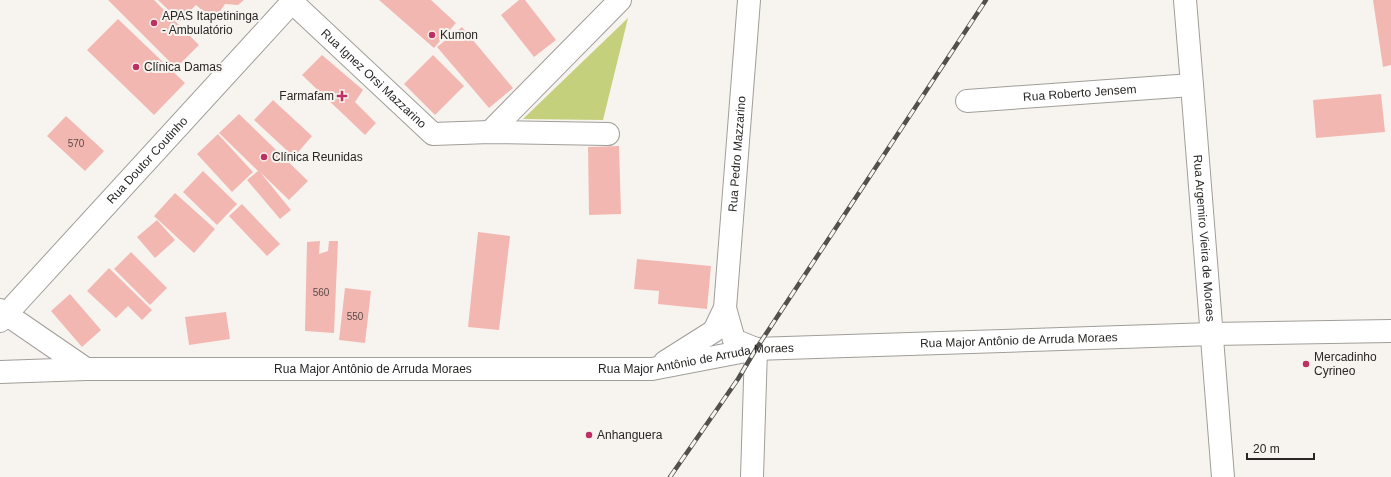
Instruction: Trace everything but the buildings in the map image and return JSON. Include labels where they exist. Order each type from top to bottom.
[{"type":"street","points":[[490,132],[620,0]]},
{"type":"street","name":"Rua Pedro Mazzarino","points":[[750,0],[725,308],[734,340],[756,349]]},
{"type":"street","name":"Rua Argemiro Vieira de Moraes","points":[[1185,0],[1223,477]]},
{"type":"street","name":"Rua Ignez Orsi Mazzarino","points":[[293,1],[433,134],[490,132],[608,134]]},
{"type":"street","name":"Rua Doutor Coutinho","points":[[2,315],[293,1]]},
{"type":"street","name":"Rua Roberto Jensem","points":[[967,101],[1192,85]]},
{"type":"street","name":"Rua Pedro Mazzarino","points":[[652,369],[714,331],[725,308]]},
{"type":"street","points":[[2,315],[86,369]]},
{"type":"street","name":"Rua Major Antônio de Arruda Moraes","points":[[0,372],[86,369],[652,369],[756,349],[1212,334],[1391,331]]},
{"type":"street","points":[[752,477],[756,349]]},
{"type":"street","points":[[737,477],[752,454]]},
{"type":"green space","points":[[628,18],[603,120],[523,119]]},
{"type":"railway","points":[[670,477],[738,379],[756,349],[986,0]]},
{"type":"place","name":"APAS Itapetininga - Ambulatório","points":[[154,23]]},
{"type":"place","name":"Kumon","points":[[432,35]]},
{"type":"place","name":"Clínica Damas","points":[[136,67]]},
{"type":"place","name":"Farmafam","points":[[342,96]]},
{"type":"place","name":"Clínica Reunidas","points":[[264,157]]},
{"type":"place","name":"Mercadinho Cyrineo","points":[[1306,364]]},
{"type":"place","name":"Anhanguera","points":[[589,435]]}]
